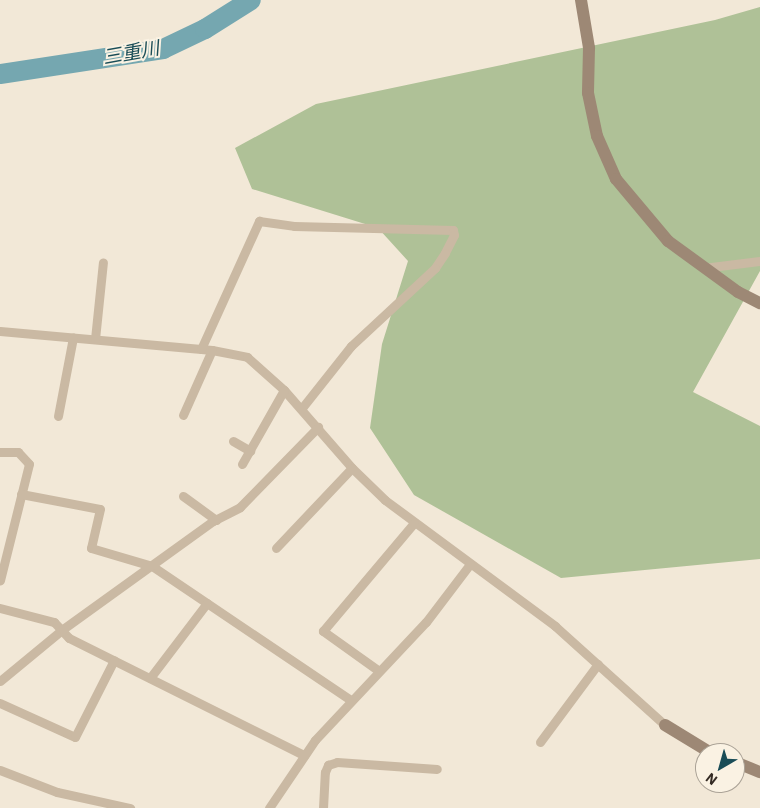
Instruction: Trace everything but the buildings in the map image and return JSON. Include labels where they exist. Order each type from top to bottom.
[{"type":"street","points":[[581,0],[589,48],[588,93],[596,136],[616,179],[668,241],[703,268],[760,303]]},
{"type":"street","points":[[201,349],[259,221],[294,226],[452,230],[448,247],[435,268],[351,346],[301,409]]},
{"type":"street","points":[[703,268],[760,261]]},
{"type":"street","points":[[95,339],[103,262]]},
{"type":"street","points":[[0,331],[212,350],[247,357],[284,390],[352,468],[414,523],[555,626],[665,725],[695,743]]},
{"type":"street","points":[[58,416],[74,337]]},
{"type":"street","points":[[183,415],[212,350]]},
{"type":"street","points":[[242,464],[284,390]]},
{"type":"street","points":[[0,680],[63,629],[256,493],[318,427]]},
{"type":"street","points":[[233,441],[250,451]]},
{"type":"street","points":[[0,452],[18,452],[29,464],[21,494],[4,542],[0,580]]},
{"type":"street","points":[[276,548],[352,468]]},
{"type":"street","points":[[21,494],[100,509],[91,548],[152,566],[351,700]]},
{"type":"street","points":[[183,496],[216,520]]},
{"type":"street","points":[[379,671],[323,631],[414,523]]},
{"type":"street","points":[[269,808],[304,755],[351,700],[426,622],[470,564]]},
{"type":"street","points":[[150,678],[207,603]]},
{"type":"street","points":[[0,608],[54,622],[63,629],[69,638],[304,755]]},
{"type":"street","points":[[0,704],[75,737],[114,660]]},
{"type":"street","points":[[540,742],[598,664]]},
{"type":"street","points":[[322,808],[328,765],[337,762],[437,769]]},
{"type":"street","points":[[745,766],[760,772]]},
{"type":"street","points":[[0,770],[57,792],[130,808]]},
{"type":"green space","points":[[760,7],[760,271],[693,392],[760,426],[760,559],[561,578],[414,495],[370,428],[382,344],[408,261],[378,228],[252,189],[235,148],[316,104],[715,20]]},
{"type":"waterway","name":"三重川","points":[[0,74],[163,49],[205,29],[251,0]]}]
